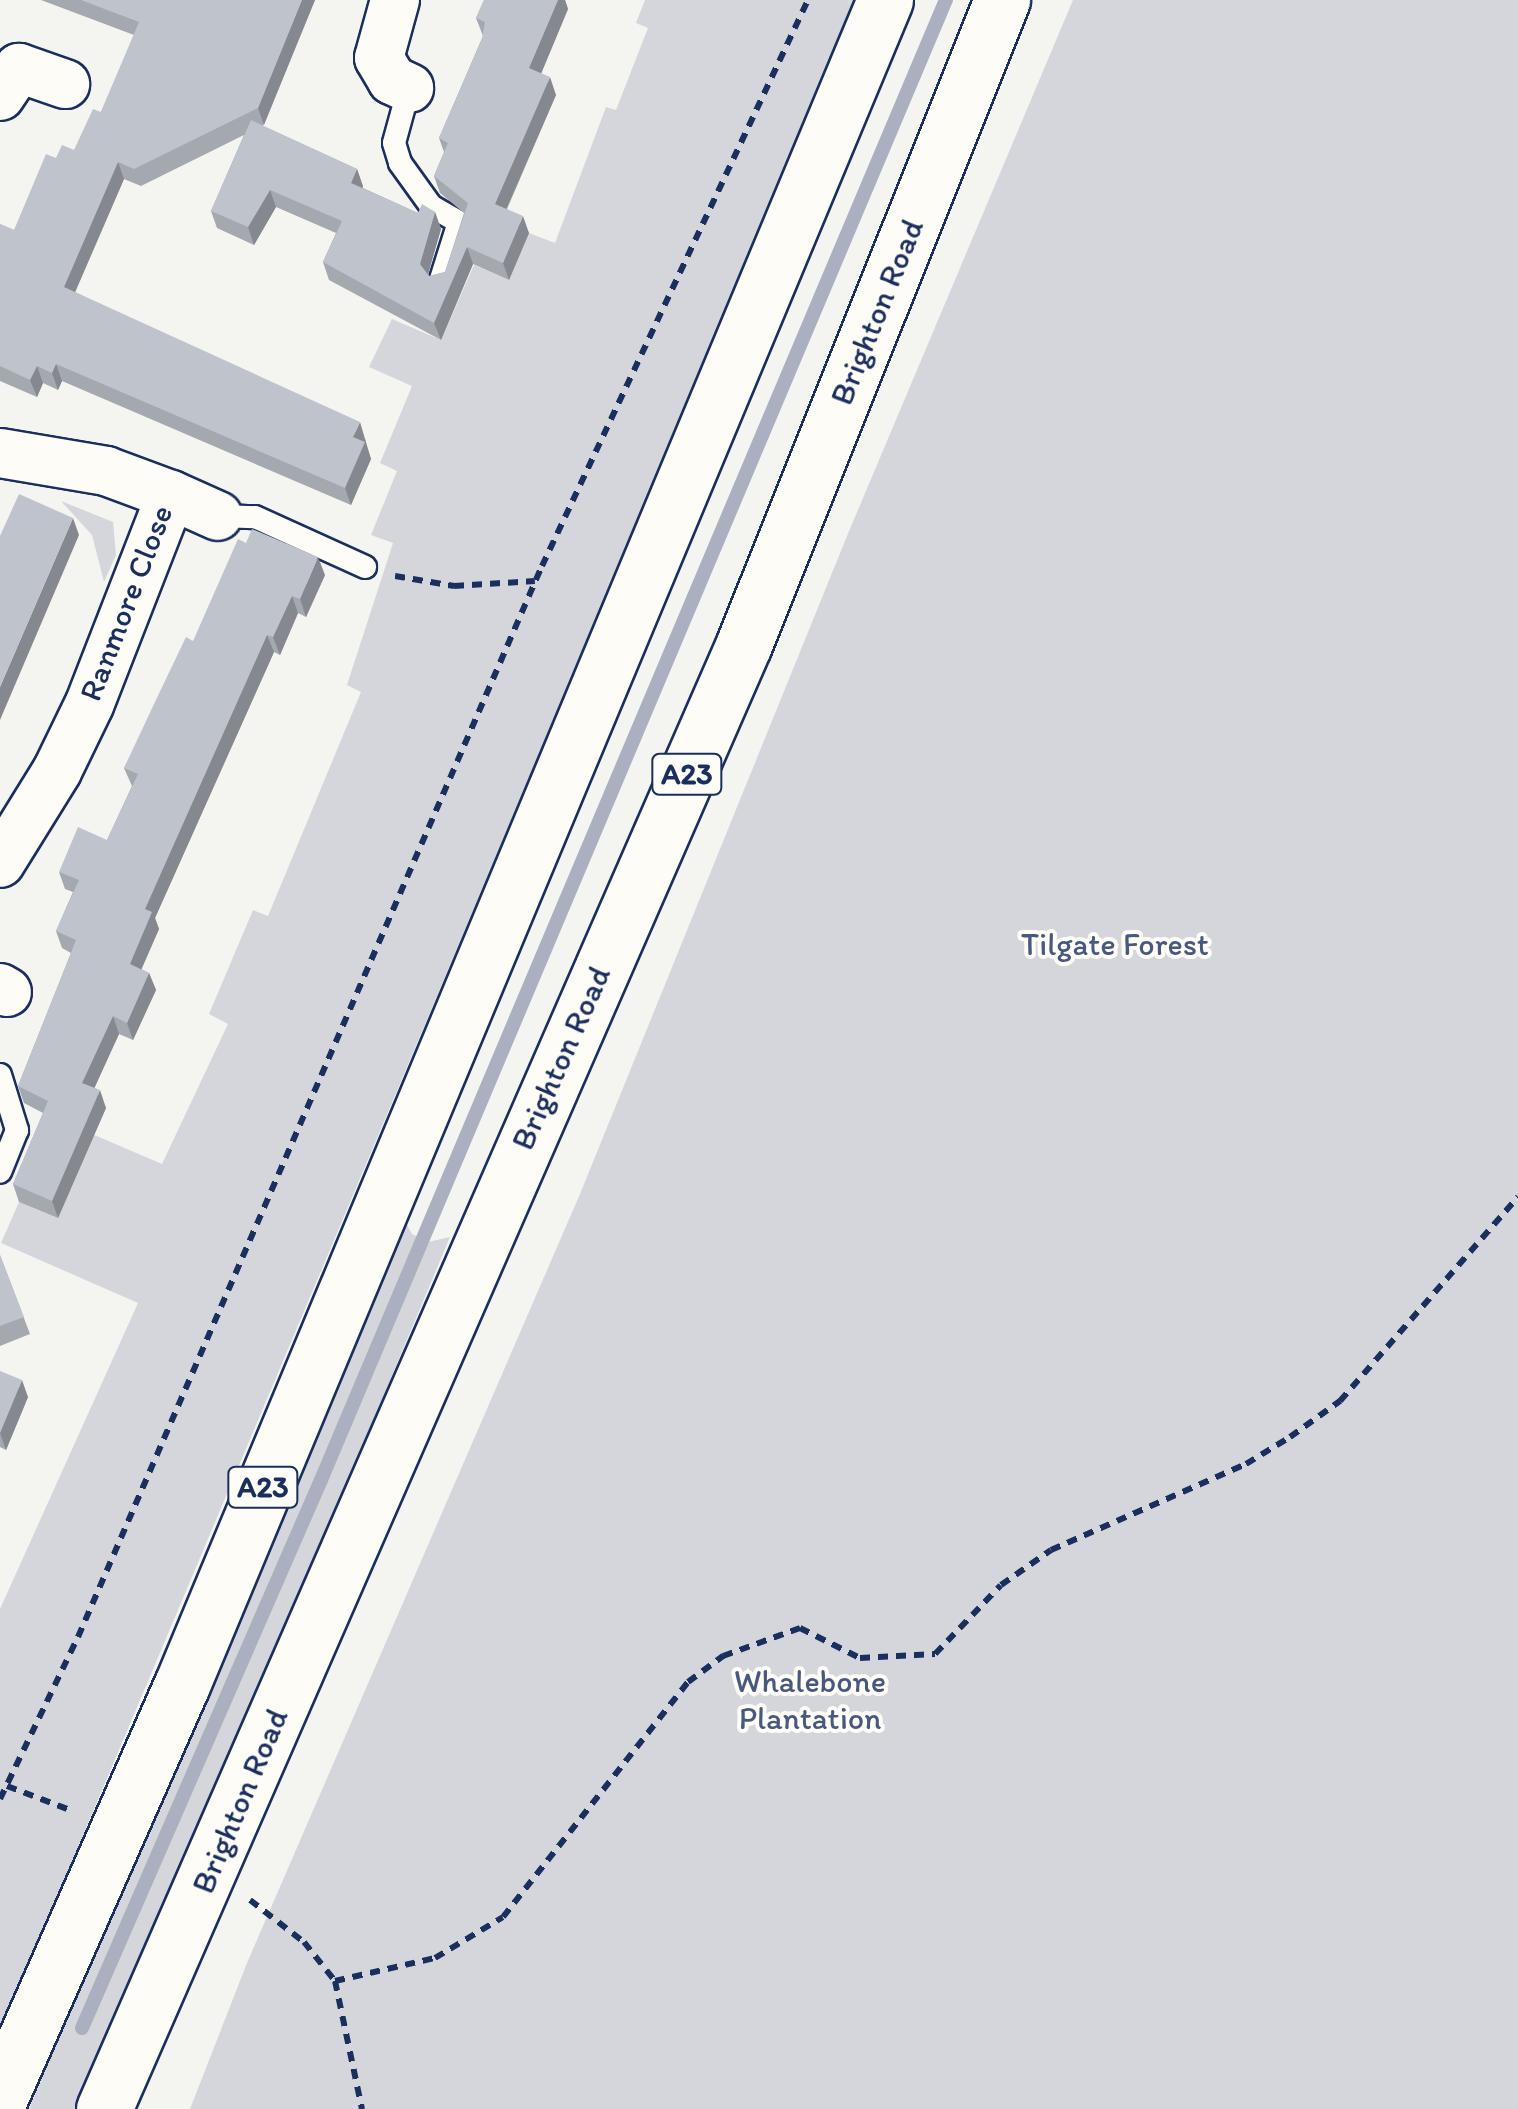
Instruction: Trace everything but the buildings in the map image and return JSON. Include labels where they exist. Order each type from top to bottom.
[{"type":"main road","name":"A23","points":[[0,2097],[118,1829],[885,0]]},
{"type":"main road","name":"Brighton Road","points":[[104,2109],[211,1871],[350,1538],[744,644],[1002,0]]},
{"type":"street","points":[[396,0],[379,58],[392,80],[409,88]]},
{"type":"street","points":[[4,74],[26,67],[64,84]]},
{"type":"street","name":"Ranmore Close","points":[[0,454],[106,471],[171,495],[89,704],[0,863]]},
{"type":"street","points":[[171,495],[218,516]]},
{"type":"lane","points":[[409,88],[394,143],[400,163],[431,206],[459,222],[441,279]]},
{"type":"lane","points":[[218,516],[255,517],[364,567]]},
{"type":"lane","points":[[0,1075],[17,1130],[0,1172]]},
{"type":"path","points":[[0,1798],[78,1638],[536,580],[808,0]]},
{"type":"path","points":[[364,567],[428,584],[536,580]]},
{"type":"path","points":[[334,1981],[435,1958],[502,1917],[688,1682],[723,1656],[800,1628],[860,1658],[935,1654],[1000,1585],[1051,1550],[1246,1464],[1290,1438],[1340,1402],[1518,1197]]},
{"type":"path","points":[[6,1786],[118,1829]]},
{"type":"path","points":[[211,1871],[304,1942],[334,1981],[362,2109]]},
{"type":"green space","points":[[645,0],[857,0],[0,2032],[0,1609],[138,1303],[1,1243],[19,1202],[58,1218],[92,1134],[162,1164],[228,1024],[209,1014],[253,910],[268,916],[361,692],[347,685],[393,543],[371,535],[397,471],[380,463],[412,386],[369,367],[392,319],[441,340],[474,265],[509,280],[529,233],[555,243],[606,107],[616,110],[648,28],[636,23]]},
{"type":"green space","points":[[1073,0],[1518,0],[1518,2109],[190,2109],[247,1963],[580,1194],[847,536]]},
{"type":"green space","points":[[61,501],[113,522],[116,555],[104,582],[92,535]]},
{"type":"green space","points":[[403,1218],[412,1234],[428,1242],[450,1237],[323,1540],[76,2109],[29,2109]]},
{"type":"waterway","points":[[82,2028],[321,1480],[946,0]]},
{"type":"park label","name":"Tilgate Forest","points":[[1115,944]]},
{"type":"park label","name":"Whalebone Plantation","points":[[810,1700]]}]
